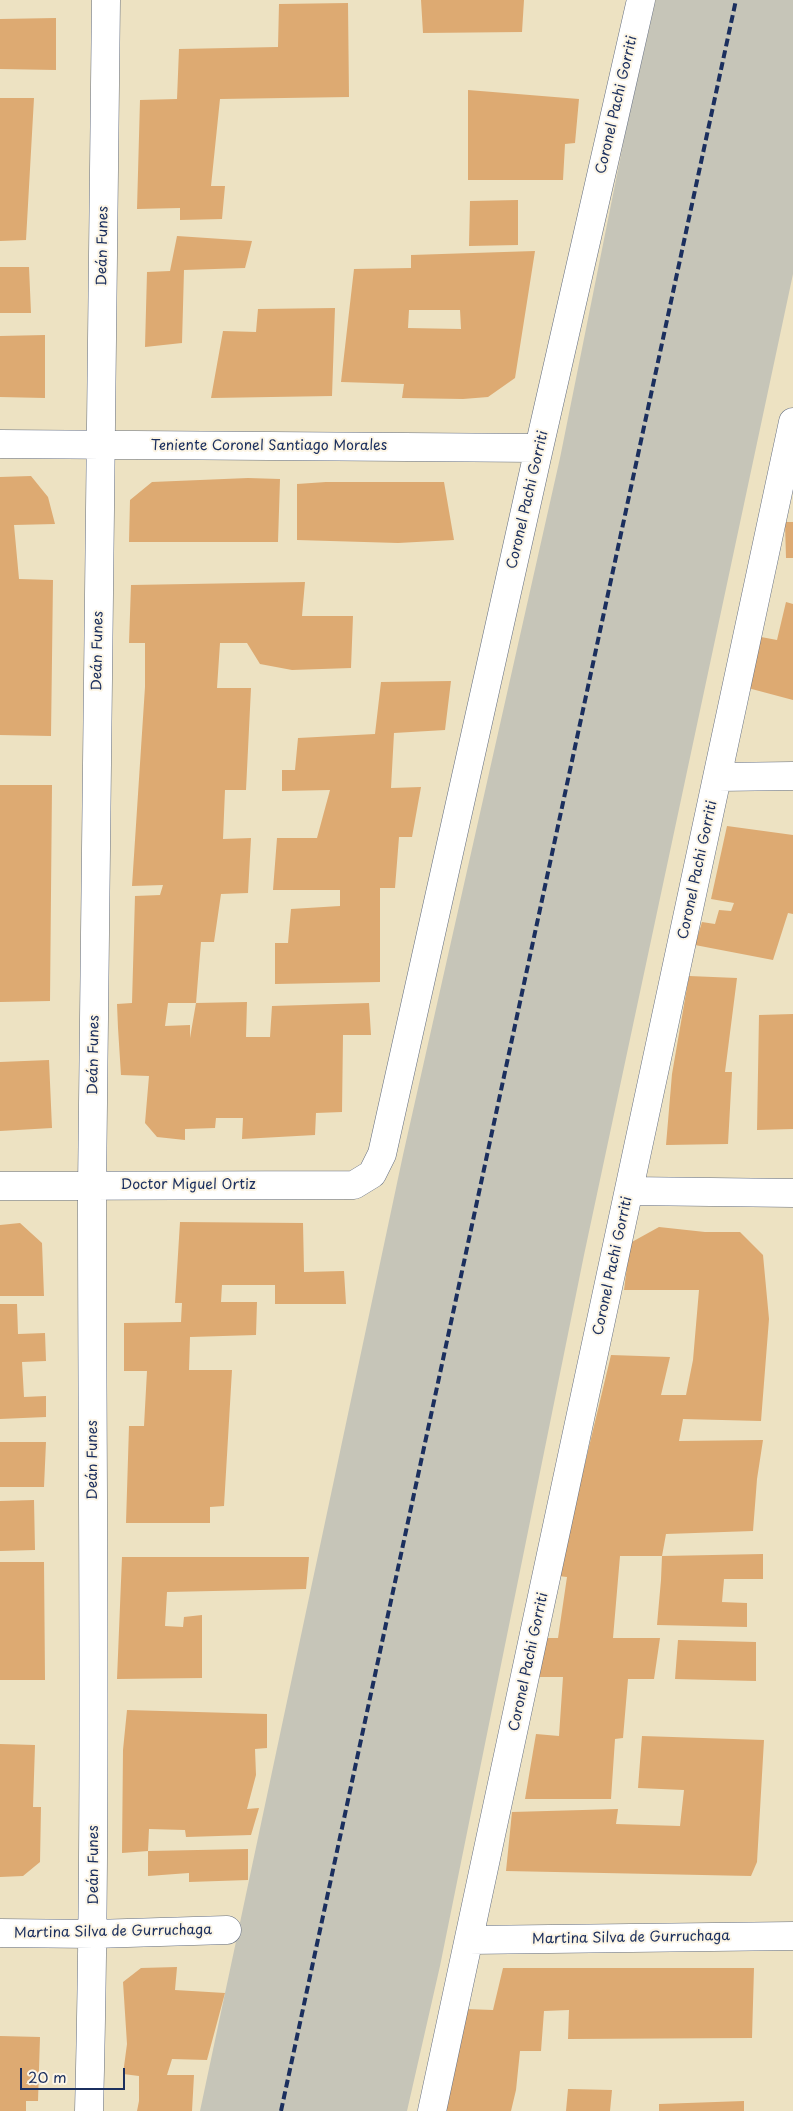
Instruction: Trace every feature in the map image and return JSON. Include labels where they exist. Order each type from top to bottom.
[{"type":"street","name":"Deán Funes","points":[[89,2111],[94,1934],[92,1185],[106,0]]},
{"type":"street","name":"Coronel Pachi Gorriti","points":[[372,1174],[382,1154],[641,0]]},
{"type":"street","name":"Coronel Pachi Gorriti","points":[[432,2111],[793,422]]},
{"type":"street","name":"Teniente Coronel Santiago Morales","points":[[0,444],[539,448]]},
{"type":"street","points":[[718,777],[793,776]]},
{"type":"street","name":"Doctor Miguel Ortiz","points":[[0,1186],[354,1185],[372,1174]]},
{"type":"street","points":[[629,1191],[793,1193]]},
{"type":"street","name":"Martina Silva de Gurruchaga","points":[[0,1933],[94,1934],[227,1930]]},
{"type":"street","name":"Martina Silva de Gurruchaga","points":[[469,1940],[793,1936]]},
{"type":"shaded area","points":[[656,0],[793,0],[793,274],[584,1255],[440,1966],[407,2111],[200,2111],[403,1155],[560,458],[627,125]]},
{"type":"building","points":[[421,0],[524,0],[522,32],[423,33]]},
{"type":"building","points":[[348,3],[349,97],[220,99],[211,186],[225,186],[222,219],[180,220],[180,208],[137,209],[140,100],[177,99],[179,49],[278,47],[279,4]]},
{"type":"building","points":[[56,18],[56,70],[0,69],[0,19]]},
{"type":"building","points":[[468,90],[579,99],[575,143],[565,144],[563,180],[468,180]]},
{"type":"building","points":[[0,98],[34,98],[26,240],[0,241]]},
{"type":"building","points":[[518,200],[518,245],[469,246],[470,201]]},
{"type":"building","points":[[177,236],[252,241],[245,268],[184,270],[182,343],[145,347],[147,272],[170,271]]},
{"type":"building","points":[[535,251],[515,378],[488,397],[463,399],[402,398],[404,384],[341,382],[354,269],[411,268],[411,255]],"holes":[[[409,310],[460,310],[461,329],[408,328]]]},
{"type":"building","points":[[0,267],[29,267],[31,313],[0,313]]},
{"type":"building","points":[[335,308],[332,396],[211,398],[223,331],[256,332],[258,309]]},
{"type":"building","points":[[45,335],[45,398],[0,397],[0,336]]},
{"type":"building","points":[[31,476],[48,497],[55,524],[14,525],[19,579],[53,580],[51,736],[0,735],[0,477]]},
{"type":"building","points":[[248,478],[280,479],[278,542],[129,542],[130,500],[152,482]]},
{"type":"building","points":[[326,482],[444,482],[454,540],[398,543],[297,540],[297,484]]},
{"type":"building","points":[[785,522],[793,522],[793,558],[786,558]]},
{"type":"building","points":[[305,582],[302,616],[353,616],[351,668],[292,670],[260,664],[247,643],[220,643],[217,688],[251,688],[246,790],[225,790],[223,839],[251,838],[248,893],[221,894],[214,942],[201,942],[196,1003],[247,1002],[246,1037],[270,1037],[272,1006],[369,1003],[371,1035],[343,1035],[342,1112],[316,1113],[315,1135],[242,1139],[243,1118],[216,1118],[215,1128],[185,1129],[185,1140],[157,1137],[145,1123],[149,1076],[121,1075],[117,1004],[132,1003],[135,896],[160,895],[163,885],[132,886],[145,687],[145,643],[129,643],[131,585]],"holes":[[[168,1003],[196,1003],[190,1038],[190,1025],[165,1026]]]},
{"type":"building","points":[[786,602],[793,604],[793,700],[748,688],[761,637],[777,640]]},
{"type":"building","points":[[451,681],[445,730],[394,733],[391,788],[421,787],[412,837],[399,837],[395,888],[380,888],[380,982],[275,984],[275,943],[288,943],[291,909],[340,906],[340,890],[273,890],[277,838],[317,838],[330,790],[282,791],[282,770],[295,770],[298,738],[375,734],[381,682]]},
{"type":"building","points":[[0,785],[52,785],[50,1001],[0,1002]]},
{"type":"building","points":[[727,826],[793,835],[793,914],[788,913],[773,960],[695,945],[702,922],[715,924],[719,910],[731,911],[734,903],[711,899]]},
{"type":"building","points":[[689,976],[737,978],[725,1072],[732,1072],[728,1144],[666,1145],[672,1074]]},
{"type":"building","points":[[793,1014],[793,1129],[757,1130],[759,1015]]},
{"type":"building","points":[[49,1060],[52,1128],[0,1131],[0,1062]]},
{"type":"building","points":[[180,1222],[303,1223],[304,1272],[344,1271],[346,1304],[275,1304],[275,1285],[222,1285],[221,1302],[257,1302],[256,1335],[190,1337],[189,1370],[232,1370],[224,1506],[210,1507],[210,1523],[126,1523],[129,1426],[144,1426],[147,1371],[124,1371],[124,1323],[181,1322],[182,1303],[175,1303]]},
{"type":"building","points":[[20,1223],[42,1243],[44,1296],[0,1296],[0,1225]]},
{"type":"building","points":[[659,1227],[705,1232],[740,1232],[763,1255],[769,1319],[761,1421],[683,1419],[679,1441],[763,1440],[757,1479],[753,1531],[666,1534],[662,1556],[620,1556],[613,1638],[660,1638],[654,1679],[628,1679],[623,1738],[615,1739],[611,1799],[525,1799],[536,1734],[559,1736],[563,1677],[539,1677],[546,1638],[558,1638],[567,1577],[558,1576],[611,1355],[670,1357],[661,1395],[686,1395],[693,1360],[699,1290],[624,1290],[630,1243]]},
{"type":"building","points":[[0,1304],[17,1304],[18,1334],[45,1333],[46,1361],[22,1362],[24,1397],[46,1396],[46,1417],[0,1419]]},
{"type":"building","points":[[0,1442],[46,1442],[44,1487],[0,1487]]},
{"type":"building","points":[[34,1500],[35,1550],[0,1551],[0,1501]]},
{"type":"building","points":[[763,1554],[763,1579],[724,1579],[722,1602],[747,1603],[747,1627],[657,1625],[662,1556]]},
{"type":"building","points":[[122,1557],[309,1557],[306,1589],[167,1592],[165,1626],[183,1627],[184,1617],[202,1615],[202,1678],[117,1679]]},
{"type":"building","points":[[0,1562],[44,1562],[45,1680],[0,1680]]},
{"type":"building","points":[[678,1640],[756,1642],[756,1681],[675,1679]]},
{"type":"building","points":[[127,1710],[267,1714],[267,1748],[255,1749],[256,1775],[247,1809],[259,1808],[251,1835],[186,1837],[185,1830],[149,1829],[148,1851],[122,1853],[123,1750]]},
{"type":"building","points":[[642,1736],[764,1740],[757,1862],[751,1876],[506,1871],[512,1812],[618,1809],[616,1824],[680,1826],[684,1790],[638,1788]]},
{"type":"building","points":[[0,1744],[35,1745],[33,1807],[41,1807],[40,1862],[23,1876],[0,1877]]},
{"type":"building","points":[[248,1849],[248,1880],[189,1882],[189,1873],[148,1876],[148,1851]]},
{"type":"building","points":[[177,1967],[175,1990],[225,1993],[207,2060],[172,2059],[167,2075],[194,2075],[192,2111],[137,2111],[139,2076],[123,2074],[127,2044],[123,1982],[141,1968]]},
{"type":"building","points":[[503,1968],[754,1968],[752,2038],[568,2039],[569,2010],[544,2011],[541,2051],[520,2051],[516,2090],[511,2111],[439,2111],[465,2009],[493,2010]]},
{"type":"building","points":[[0,2036],[40,2037],[38,2101],[26,2101],[26,2111],[0,2111]]},
{"type":"building","points":[[568,2089],[612,2090],[610,2111],[566,2111]]},
{"type":"building","points":[[744,2101],[744,2111],[659,2111],[659,2104]]},
{"type":"railway","points":[[281,2111],[736,0]]}]
